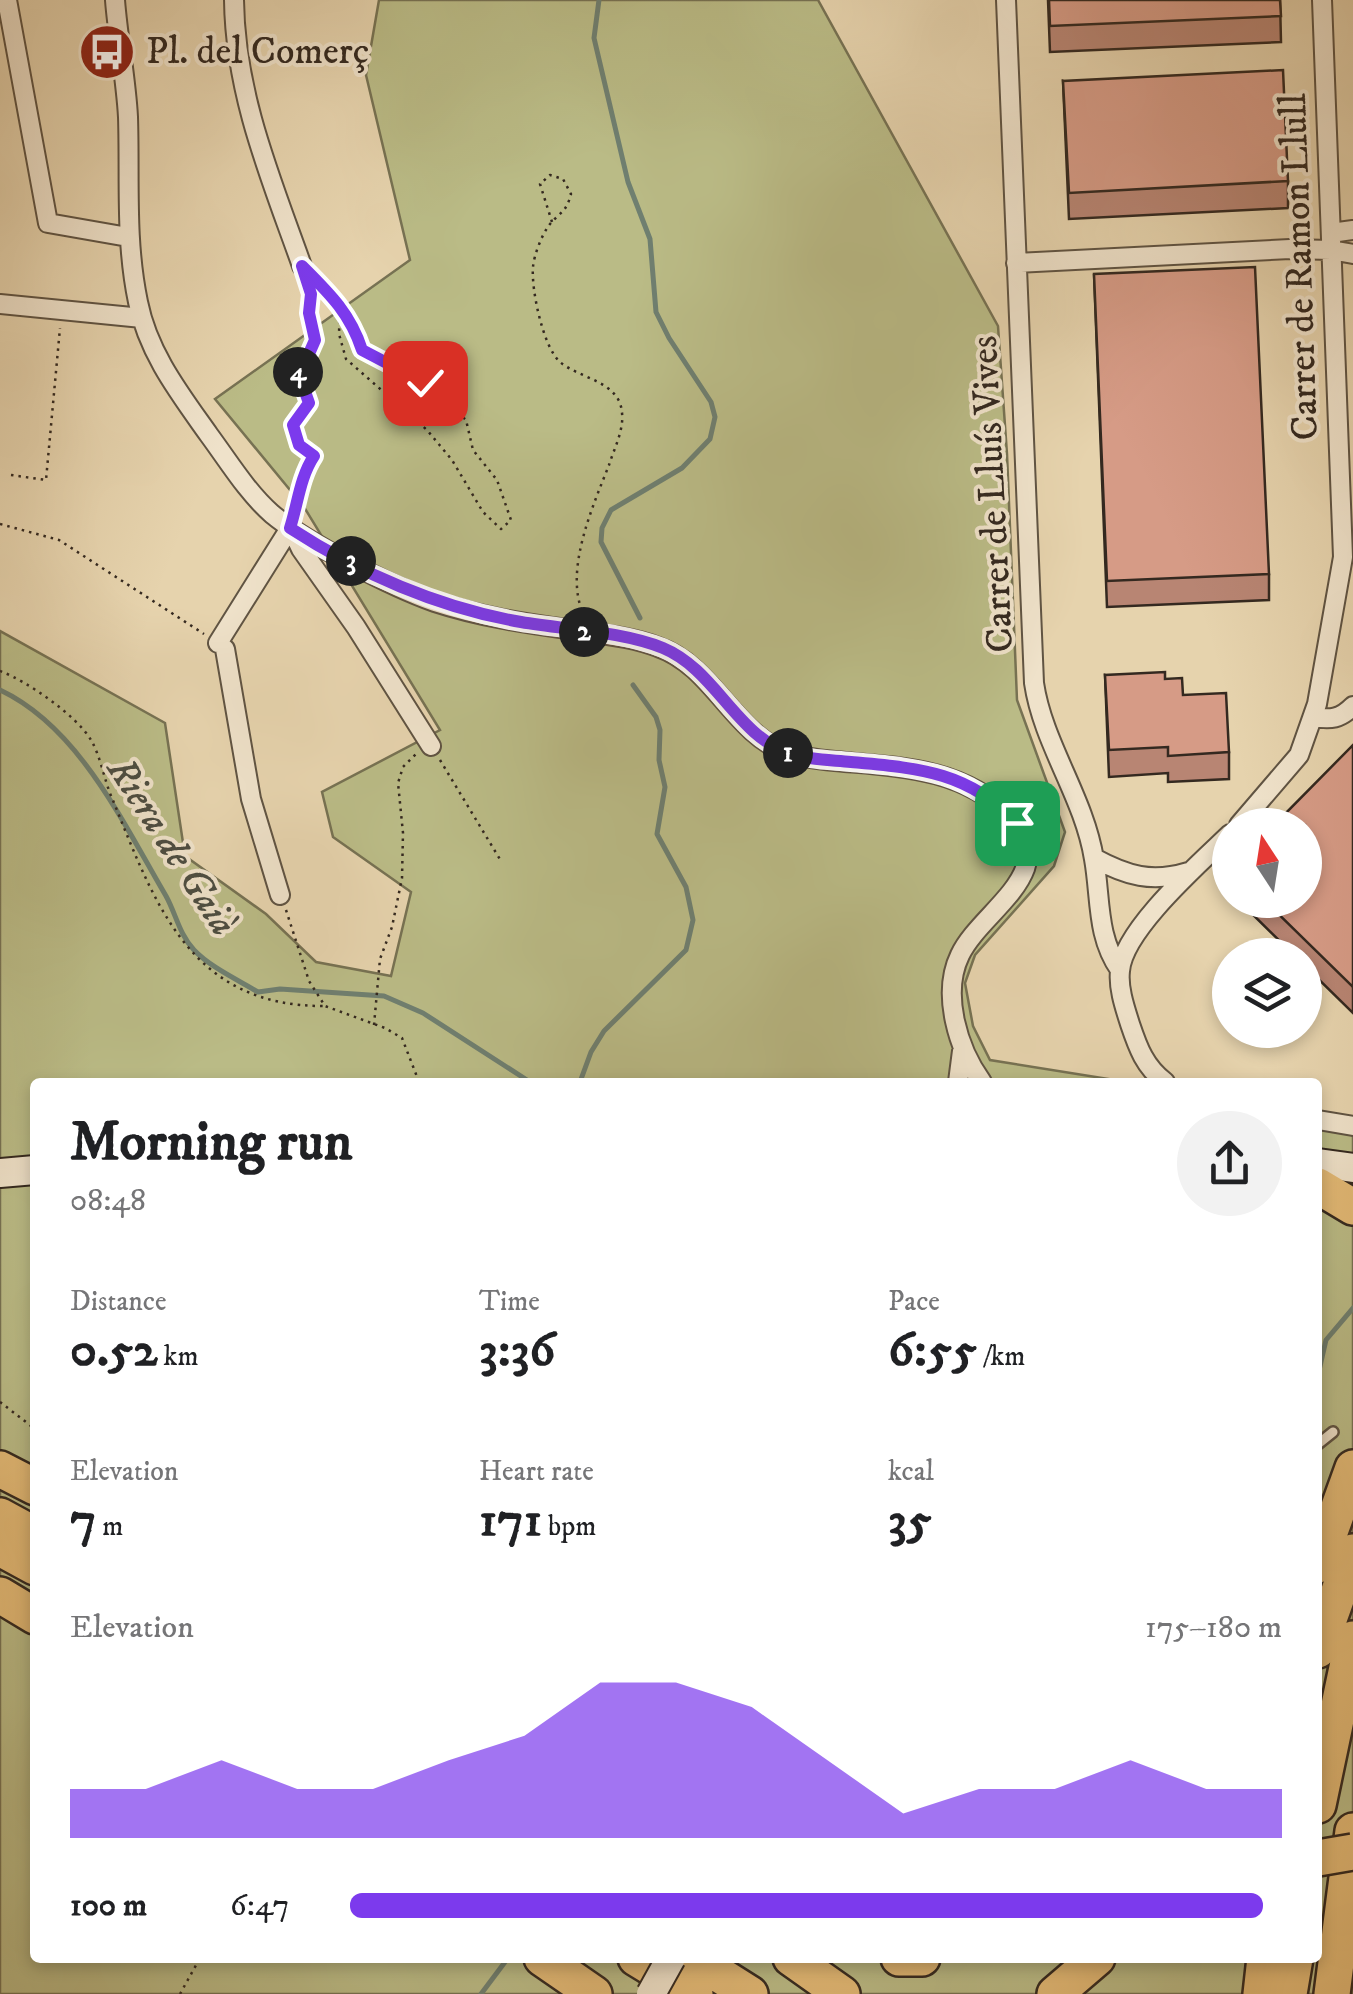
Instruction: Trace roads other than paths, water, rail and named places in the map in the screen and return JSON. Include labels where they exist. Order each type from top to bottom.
[{"type":"highway","points":[[1343,1171],[1353,1207]]},
{"type":"highway","points":[[1322,1554],[1353,1468]]},
{"type":"highway","points":[[0,1469],[30,1484]]},
{"type":"highway","points":[[0,1516],[30,1532]]},
{"type":"highway","points":[[0,1548],[30,1564]]},
{"type":"highway","points":[[1322,1757],[1332,1639],[1353,1552]]},
{"type":"highway","points":[[0,1594],[30,1613]]},
{"type":"highway","points":[[1332,1994],[1353,1831]]},
{"type":"highway","points":[[1322,1857],[1353,1852]]},
{"type":"highway","points":[[549,1963],[594,1994]]},
{"type":"highway","points":[[644,1963],[695,1994]]},
{"type":"highway","points":[[701,1963],[750,1994]]},
{"type":"highway","points":[[798,1963],[842,1994]]},
{"type":"highway","points":[[1055,1994],[1091,1963]]},
{"type":"highway","points":[[1261,1994],[1264,1963]]},
{"type":"highway","points":[[1289,1994],[1294,1963]]},
{"type":"street","points":[[7,0],[8,61],[48,223],[128,236]]},
{"type":"street","points":[[115,0],[128,112],[128,236],[142,318],[173,385],[234,471],[269,511],[290,528],[432,600],[518,622],[647,643],[673,653],[695,669],[745,722],[786,752],[814,759],[942,774],[997,804],[1017,823],[1026,840],[1026,870],[965,945],[954,972],[952,996],[962,1045],[980,1078]]},
{"type":"street","points":[[234,0],[238,61],[248,110],[302,266]]},
{"type":"street","name":"Carrer de Lluís Vives","points":[[1006,0],[1034,683],[1037,704],[1076,798],[1094,858],[1107,952],[1120,970],[1124,1006],[1140,1054],[1160,1078]]},
{"type":"street","name":"Carrer de Ramon Llull","points":[[1254,808],[1299,755],[1313,717],[1348,538],[1322,0]]},
{"type":"street","points":[[1016,263],[1331,241],[1353,230]]},
{"type":"street","points":[[1331,241],[1353,254]]},
{"type":"street","points":[[0,304],[142,318]]},
{"type":"street","points":[[280,895],[254,811],[222,646],[290,528]]},
{"type":"street","points":[[290,528],[431,746]]},
{"type":"street","points":[[1313,717],[1330,720],[1344,715],[1353,706]]},
{"type":"street","points":[[1120,970],[1140,929],[1212,852]]},
{"type":"street","points":[[1094,858],[1119,872],[1144,879],[1167,879],[1193,870]]},
{"type":"street","points":[[958,1078],[962,1045]]},
{"type":"street","points":[[1322,1121],[1353,1126]]},
{"type":"street","points":[[0,1173],[30,1170]]},
{"type":"street","points":[[651,1994],[668,1963]]},
{"type":"lane","points":[[1322,1441],[1334,1432]]},
{"type":"waterway","points":[[599,0],[594,38],[628,182],[650,239],[656,312],[711,402],[715,417],[710,439],[682,468],[611,510],[602,528],[601,542],[640,618]]},
{"type":"waterway","points":[[581,1078],[604,1031],[686,950],[693,920],[686,887],[657,834],[665,787],[659,760],[660,730],[656,717],[633,685]]},
{"type":"waterway","name":"Riera de Gaià","points":[[0,690],[28,706],[76,752],[133,838],[185,937],[208,962],[258,992],[280,989],[384,996],[423,1013],[524,1078]]},
{"type":"waterway","points":[[1322,1358],[1326,1340],[1353,1308]]},
{"type":"waterway","name":"Riera de Gaià","points":[[481,1994],[504,1963]]},
{"type":"place","name":"Pl. del Comerç","points":[[107,52]]}]
